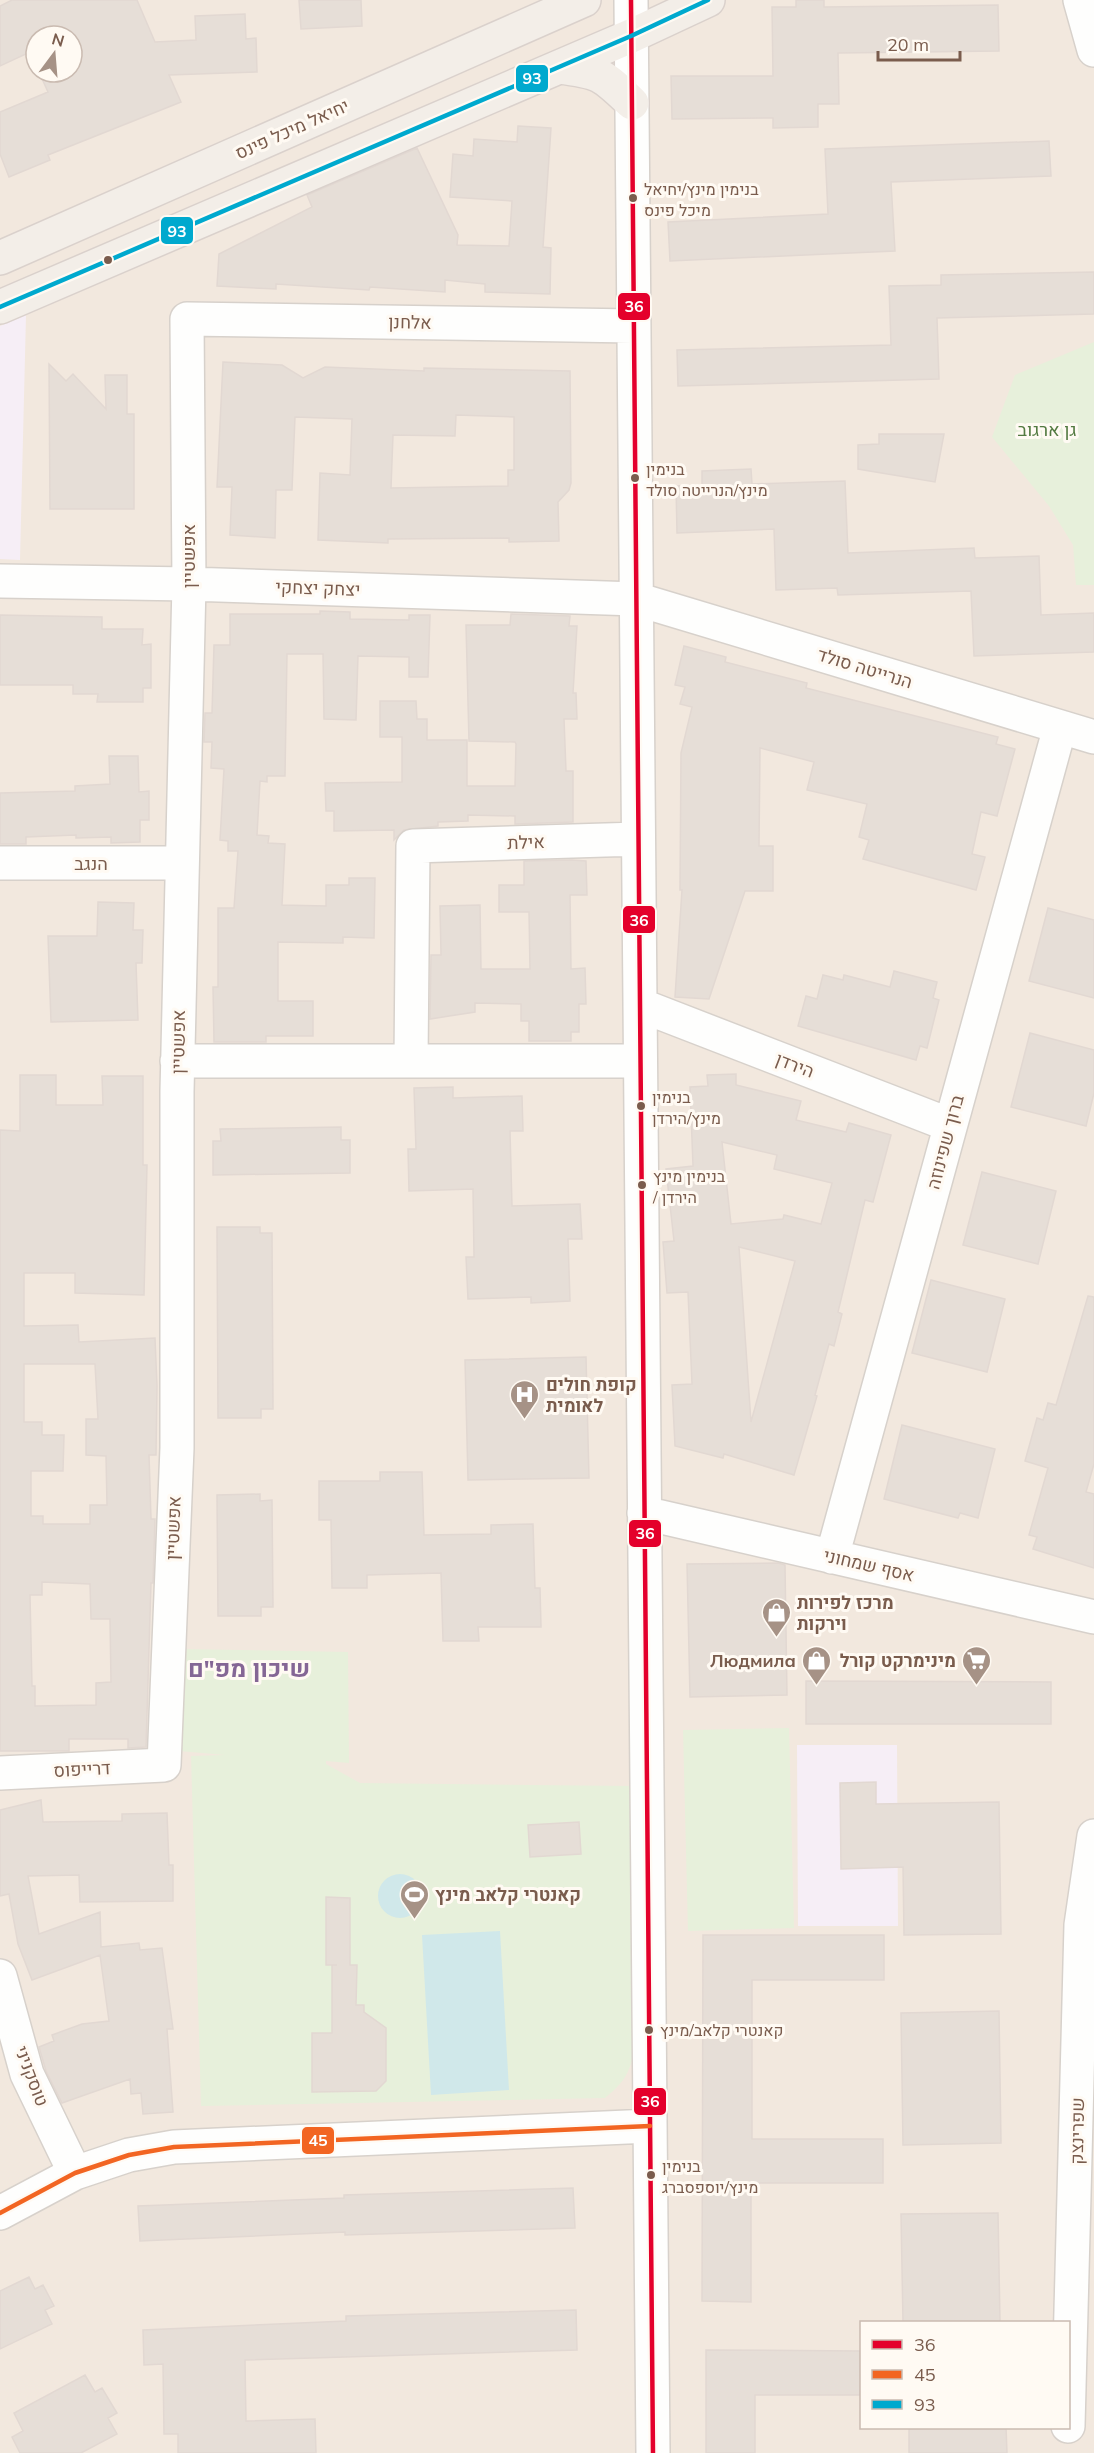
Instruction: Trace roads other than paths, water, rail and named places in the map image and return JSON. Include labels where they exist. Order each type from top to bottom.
[{"type":"main road","name":"יחיאל מיכל פינס","points":[[0,258],[584,0]]},
{"type":"main road","points":[[0,307],[631,36],[708,0]]},
{"type":"main road","points":[[559,67],[586,70],[605,77],[632,103]]},
{"type":"street","points":[[631,0],[653,2453]]},
{"type":"street","points":[[1080,0],[1094,50]]},
{"type":"street","name":"אלחנן","points":[[188,319],[633,326]]},
{"type":"street","name":"אפשטיין","points":[[164,1765],[177,1448],[177,1060],[189,584],[188,319]]},
{"type":"street","name":"יצחק יצחקי","points":[[0,581],[189,584],[636,599]]},
{"type":"street","name":"הנרייטה סולד","points":[[636,599],[1094,737]]},
{"type":"street","name":"ברוך שפינוזה","points":[[832,1557],[1060,727]]},
{"type":"street","name":"אילת","points":[[411,1061],[413,846],[638,839]]},
{"type":"street","name":"הנגב","points":[[0,863],[182,863]]},
{"type":"street","name":"הירדן","points":[[640,1005],[950,1125]]},
{"type":"street","points":[[177,1060],[640,1061]]},
{"type":"street","name":"אסף שמחוני","points":[[644,1513],[1094,1617]]},
{"type":"street","name":"דרייפוס","points":[[0,1773],[164,1765]]},
{"type":"street","name":"שפרינצק","points":[[1070,2350],[1081,1925],[1094,1836]]},
{"type":"street","name":"טוסקניני","points":[[0,1976],[27,2074],[75,2173]]},
{"type":"street","points":[[0,2213],[75,2173],[129,2155],[174,2147],[650,2126]]},
{"type":"street","name":"שפרינצק","points":[[1068,2429],[1068,2453]]},
{"type":"water","points":[[400,1874],[409,1875],[416,1880],[421,1887],[421,1905],[416,1912],[409,1917],[400,1918],[391,1917],[384,1912],[379,1905],[378,1896],[379,1887],[384,1880],[391,1875]]},
{"type":"water","points":[[500,1931],[509,2090],[431,2095],[422,1935]]},
{"type":"place","name":"בנימין מינץ/יחיאל מיכל פינס","points":[[633,198]]},
{"type":"place","name":"בנימין מינץ/הנרייטה סולד","points":[[635,478]]},
{"type":"place","name":"בנימין מינץ/הירדן","points":[[641,1106]]},
{"type":"place","name":"בנימין מינץ / הירדן","points":[[642,1185]]},
{"type":"place","name":"קופת חולים לאומית","points":[[525,1420]]},
{"type":"place","name":"מרכז לפירות וירקות","points":[[776,1638]]},
{"type":"place","name":"Людмила","points":[[817,1686]]},
{"type":"place","name":"מינימרקט קורל","points":[[977,1686]]},
{"type":"place","name":"קאנטרי קלאב מינץ","points":[[414,1920]]},
{"type":"place","name":"קאנטרי קלאב/מינץ","points":[[649,2030]]},
{"type":"place","name":"בנימין מינץ/יוספסברג","points":[[651,2175]]},
{"type":"district","name":"שיכון מפ\"ם","points":[[249,1668]]},
{"type":"park label","name":"גן ארגוב","points":[[1047,429]]}]
